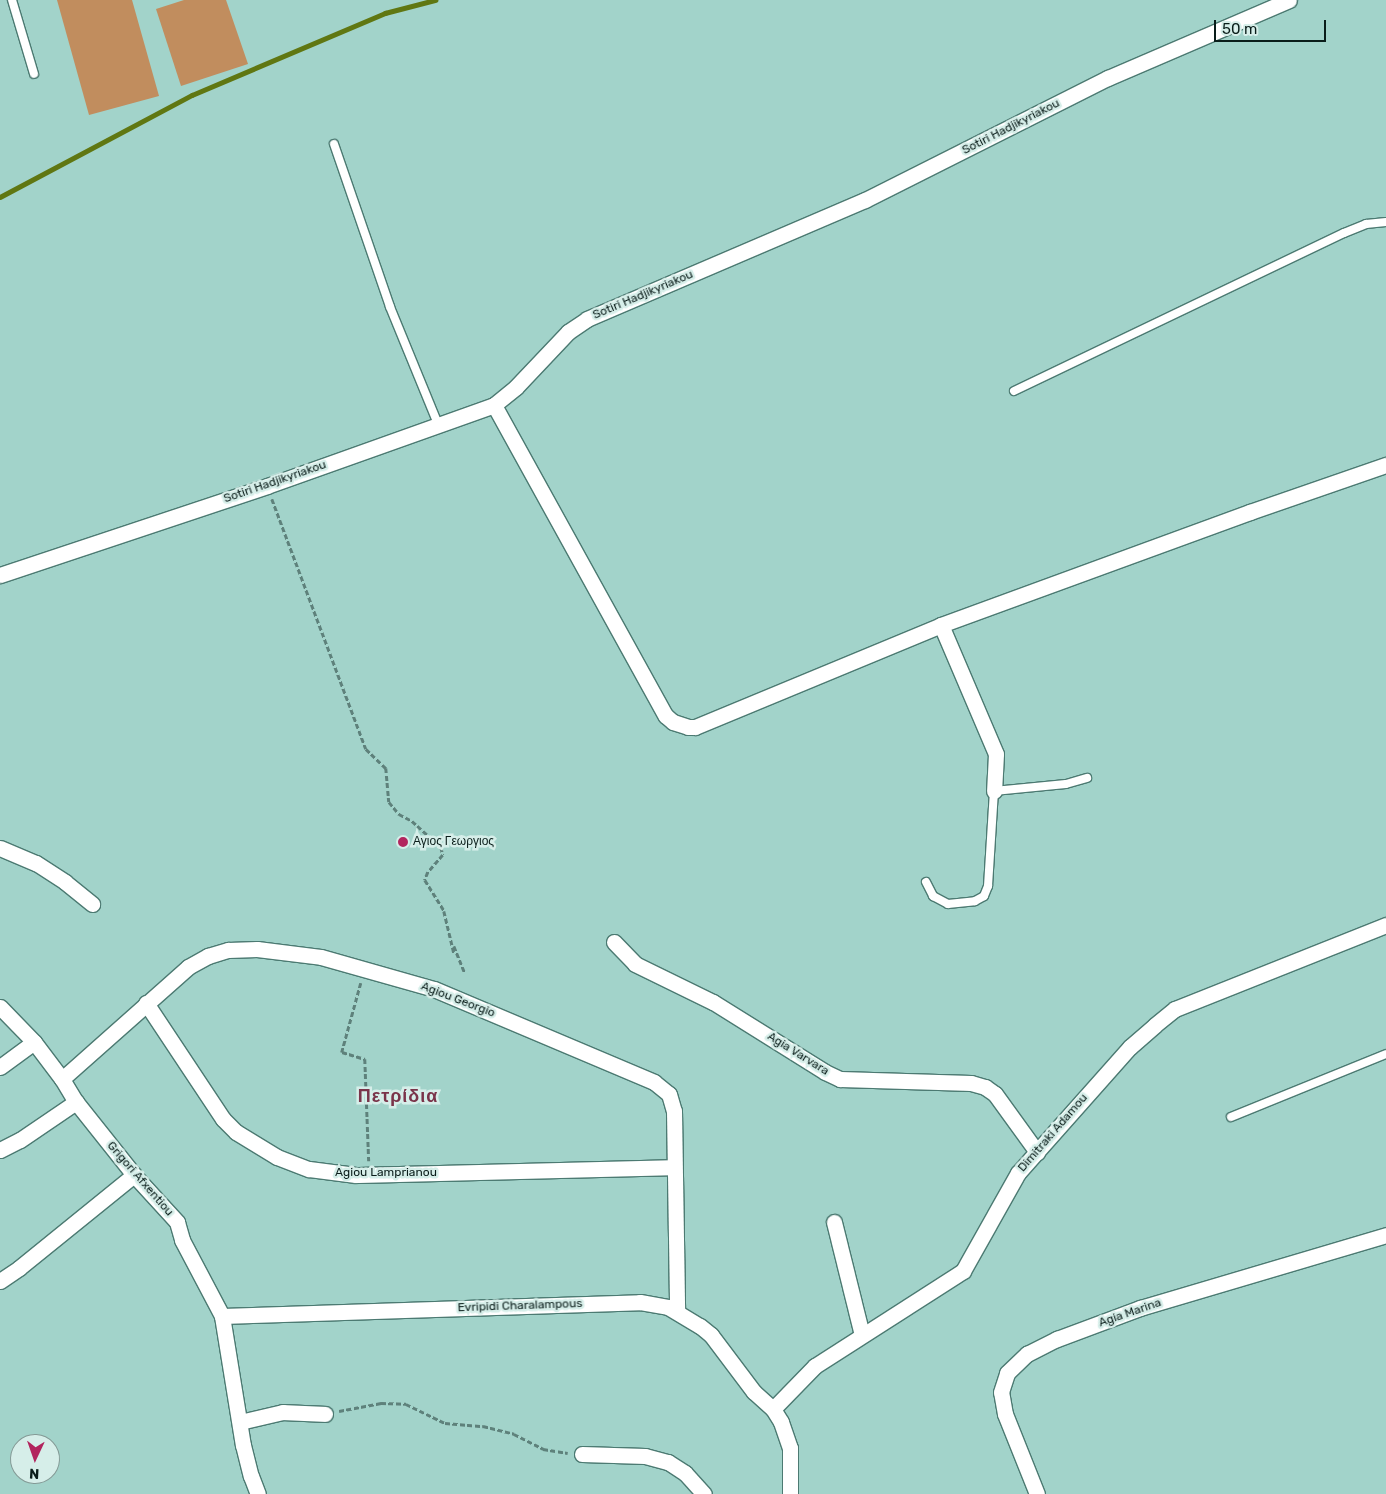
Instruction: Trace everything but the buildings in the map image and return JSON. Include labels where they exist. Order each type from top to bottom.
[{"type":"street","name":"Sotiri Hadjikyriakou","points":[[0,575],[267,486],[494,405],[506,397],[568,332],[587,319],[865,200],[1108,78],[1289,0]]},
{"type":"street","points":[[494,405],[662,707],[673,722],[688,727],[695,726],[941,625],[1250,512],[1386,465]]},
{"type":"street","points":[[941,625],[996,754],[994,791]]},
{"type":"street","points":[[0,848],[36,863],[65,882],[92,904]]},
{"type":"street","name":"Dimitraki Adamou","points":[[774,1410],[815,1366],[963,1271],[1018,1173],[1130,1047],[1176,1009],[1386,925]]},
{"type":"street","points":[[1365,934],[1386,930]]},
{"type":"street","name":"Agia Varvara","points":[[614,942],[635,964],[713,1002],[825,1072],[840,1078],[971,1083],[985,1087],[996,1094],[1037,1152]]},
{"type":"street","name":"Agiou Georgio","points":[[62,1079],[188,967],[208,956],[228,950],[257,949],[284,951],[321,957],[434,989],[654,1082],[669,1094],[672,1103],[677,1311]]},
{"type":"street","name":"Agiou Lamprianou","points":[[146,1003],[223,1119],[236,1132],[277,1157],[309,1169],[334,1174],[369,1175],[674,1167]]},
{"type":"street","name":"Grigori Afxentiou","points":[[0,1007],[34,1042],[62,1079],[76,1102],[134,1175],[178,1222],[182,1240],[222,1316],[240,1422],[251,1476],[258,1494]]},
{"type":"street","points":[[0,1067],[34,1042]]},
{"type":"street","points":[[0,1150],[20,1140],[76,1102]]},
{"type":"street","points":[[0,1281],[20,1268],[134,1175]]},
{"type":"street","points":[[834,1222],[862,1335]]},
{"type":"street","name":"Agia Marina","points":[[1037,1494],[1005,1414],[1001,1392],[1007,1373],[1027,1354],[1057,1339],[1140,1308],[1386,1235]]},
{"type":"street","name":"Evripidi Charalampous","points":[[222,1316],[640,1302],[656,1304],[677,1311],[711,1335],[754,1392],[774,1410]]},
{"type":"street","points":[[774,1410],[781,1422],[790,1448],[790,1494]]},
{"type":"street","points":[[240,1422],[283,1412],[325,1414]]},
{"type":"street","points":[[582,1454],[645,1456],[668,1462],[685,1473],[704,1494]]},
{"type":"lane","points":[[12,0],[34,74]]},
{"type":"lane","points":[[334,144],[390,307],[438,424]]},
{"type":"lane","points":[[1014,391],[1344,233],[1366,224],[1386,222]]},
{"type":"lane","points":[[926,882],[933,896],[948,904],[975,902],[984,896],[988,886],[994,791],[1066,784],[1087,778]]},
{"type":"lane","points":[[1231,1117],[1386,1054]]},
{"type":"path","points":[[267,486],[366,749],[386,768],[389,802],[399,814],[412,821],[441,847],[443,855],[428,872],[425,880],[444,911],[454,952]]},
{"type":"path","points":[[453,945],[465,972]]},
{"type":"path","points":[[365,970],[342,1052],[365,1059],[369,1175]]},
{"type":"path","points":[[325,1414],[381,1403],[406,1404],[445,1423],[483,1426],[514,1434],[543,1449],[582,1454]]},
{"type":"shaded area","points":[[57,0],[132,0],[159,96],[89,115]]},
{"type":"shaded area","points":[[184,0],[226,0],[248,64],[181,86],[156,9]]},
{"type":"waterway","points":[[0,197],[192,95],[385,13],[435,0]]},
{"type":"place","name":"Αγιος Γεωργιος","points":[[403,842]]},
{"type":"district","name":"Πετρίδια","points":[[398,1096]]}]
